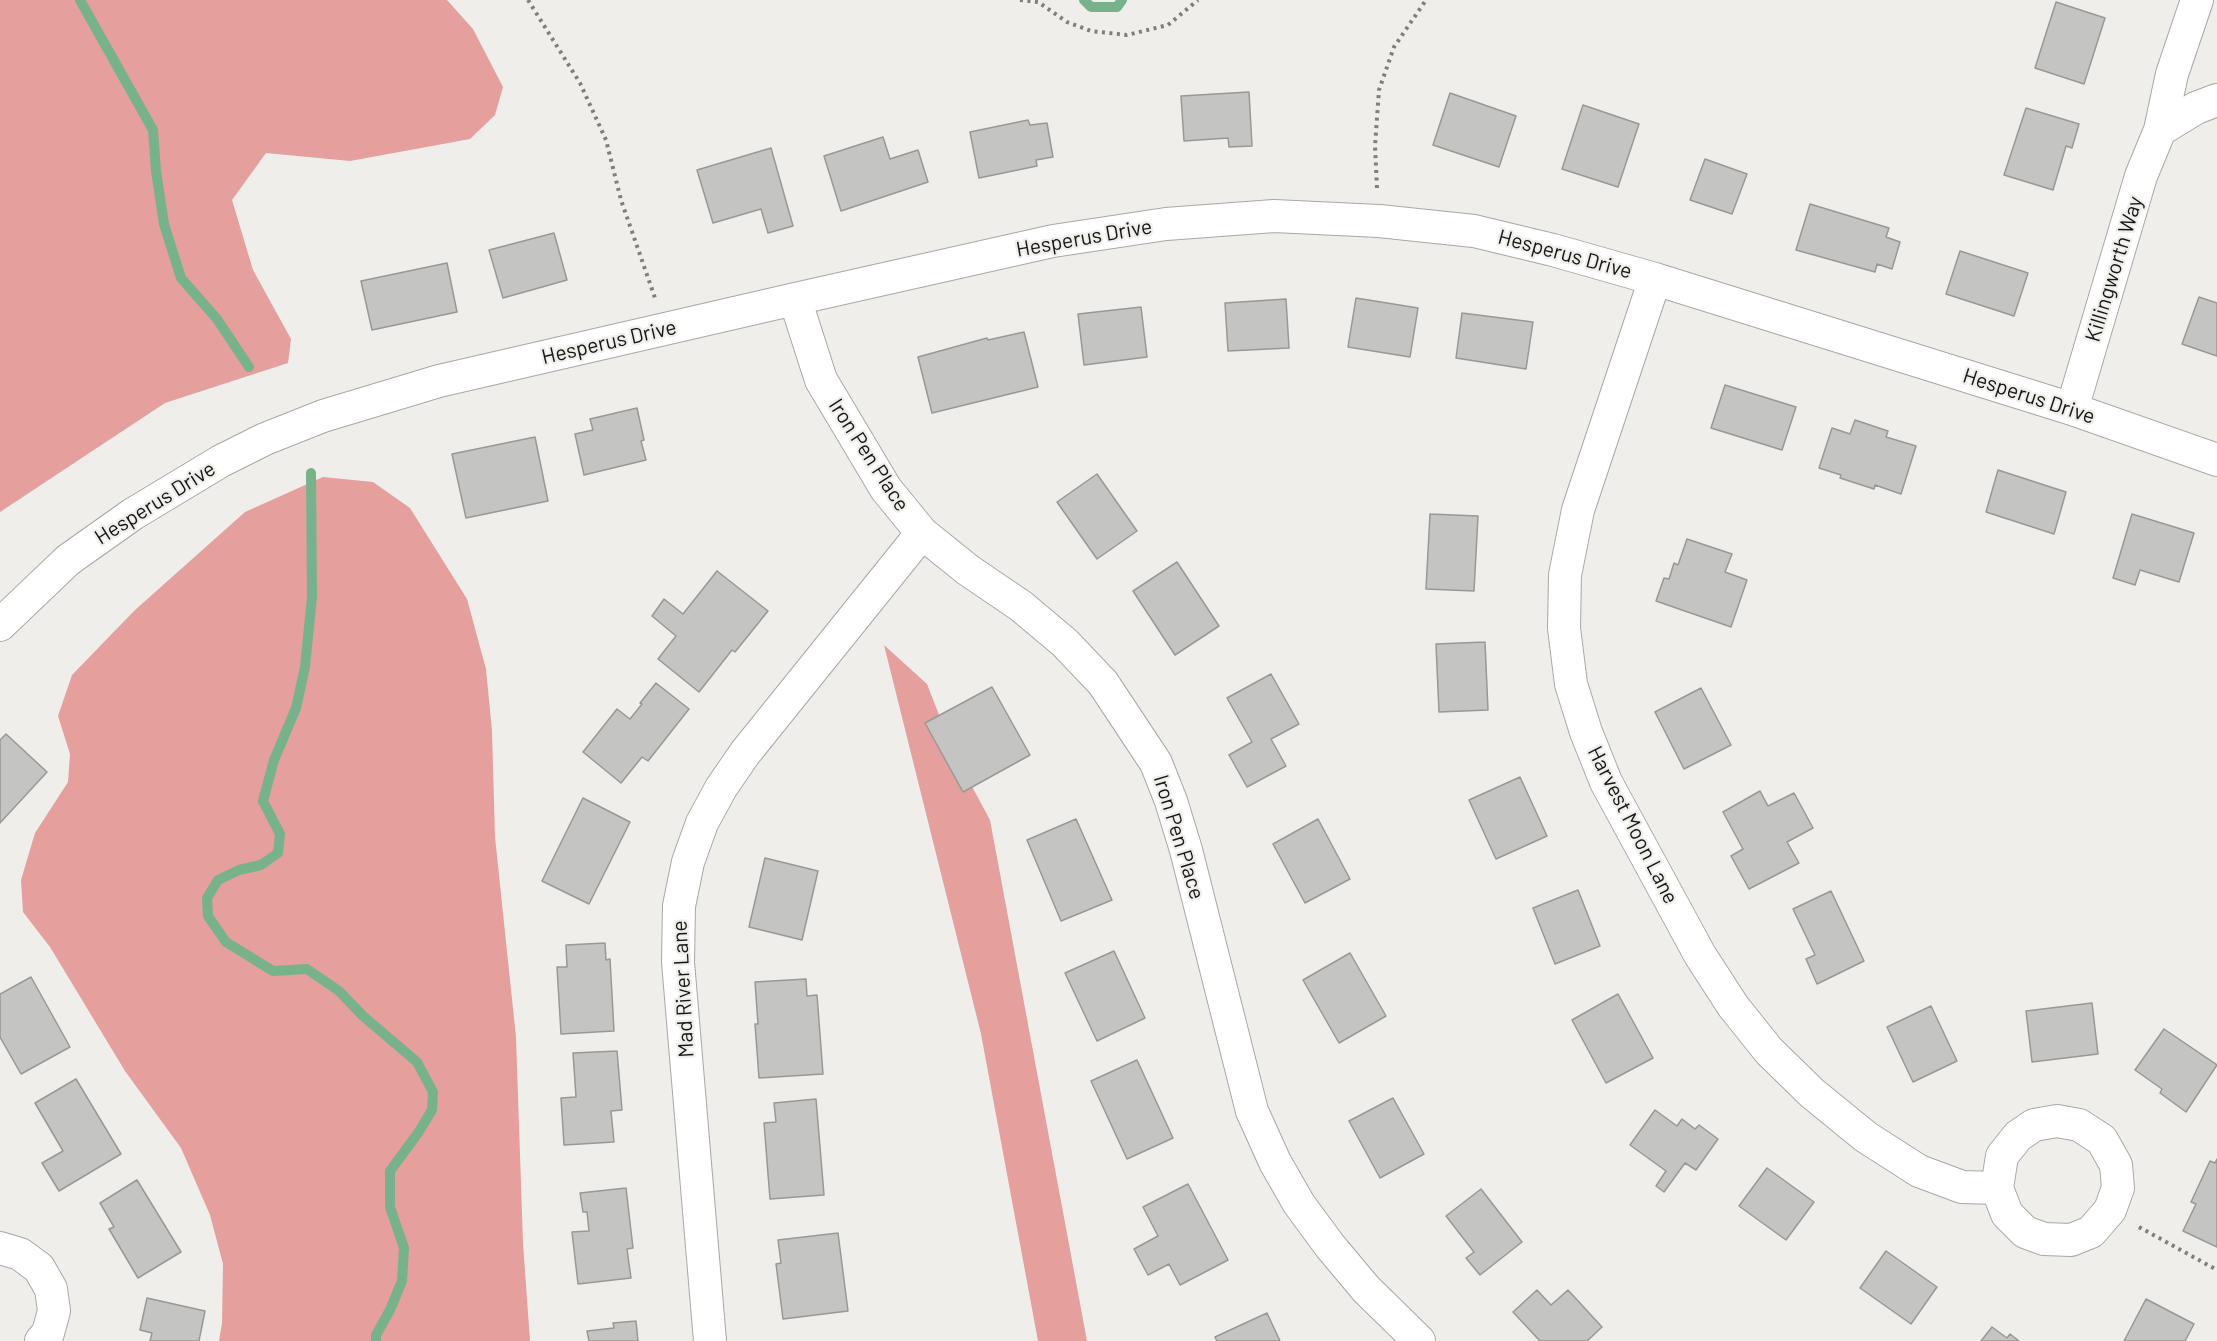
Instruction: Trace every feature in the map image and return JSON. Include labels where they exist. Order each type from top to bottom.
[{"type":"street","name":"Killingworth Way","points":[[2072,409],[2141,176],[2160,130],[2172,74],[2197,0]]},
{"type":"street","points":[[2160,130],[2196,108],[2217,100]]},
{"type":"street","name":"Hesperus Drive","points":[[0,625],[68,560],[176,486],[265,439],[323,416],[439,381],[795,299],[1053,242],[1166,224],[1274,216],[1378,221],[1474,231],[1553,250],[1655,279],[2072,409],[2217,460]]},
{"type":"street","name":"Harvest Moon Lane","points":[[1655,279],[1578,510],[1565,575],[1564,628],[1571,684],[1586,732],[1606,783],[1700,956],[1733,1006],[1769,1052],[1812,1094],[1866,1137],[1919,1171],[1962,1187],[1997,1188]]},
{"type":"street","name":"Iron Pen Place","points":[[795,299],[821,380],[886,489],[922,533],[968,570],[1021,606],[1065,643],[1103,683],[1156,764],[1171,801],[1186,850],[1252,1111],[1270,1152],[1299,1204],[1330,1246],[1366,1289],[1419,1341]]},
{"type":"street","name":"Mad River Lane","points":[[710,1341],[678,962],[679,906],[688,862],[707,814],[721,788],[745,753],[922,533]]},
{"type":"street","points":[[2057,1121],[2079,1125],[2102,1140],[2116,1166],[2118,1188],[2110,1210],[2091,1232],[2071,1240],[2044,1239],[2025,1232],[2007,1214],[1997,1188],[2002,1156],[2018,1136],[2034,1125],[2057,1121]]},
{"type":"street","points":[[0,1248],[20,1254],[39,1268],[51,1289],[54,1311],[48,1333],[41,1341]]},
{"type":"path","points":[[528,0],[580,83],[606,140],[621,200],[665,329]]},
{"type":"path","points":[[1020,0],[1038,2],[1067,22],[1091,32],[1127,35],[1168,25],[1198,0]]},
{"type":"path","points":[[1378,221],[1375,146],[1379,90],[1394,47],[1426,0]]},
{"type":"path","points":[[2110,1210],[2217,1270]]},
{"type":"shaded area","points":[[0,0],[447,0],[473,29],[503,87],[495,115],[470,139],[350,161],[266,153],[232,200],[253,270],[291,339],[288,363],[165,403],[0,512]]},
{"type":"shaded area","points":[[323,477],[373,482],[410,508],[467,599],[486,669],[492,731],[495,837],[516,1037],[523,1243],[530,1341],[219,1341],[222,1323],[223,1264],[210,1215],[181,1148],[125,1071],[50,947],[23,912],[21,880],[35,833],[68,782],[70,754],[58,716],[72,675],[135,610],[245,512]]},
{"type":"shaded area","points":[[884,645],[927,684],[954,753],[990,820],[1087,1341],[1038,1341],[981,1034]]},
{"type":"building","points":[[2056,2],[2105,18],[2084,84],[2035,68]]},
{"type":"building","points":[[1249,92],[1252,146],[1229,147],[1228,138],[1184,141],[1181,96]]},
{"type":"building","points":[[1450,93],[1516,116],[1499,167],[1433,145]]},
{"type":"building","points":[[1583,105],[1639,124],[1618,187],[1562,169]]},
{"type":"building","points":[[2026,108],[2079,124],[2072,148],[2066,146],[2053,190],[2004,175]]},
{"type":"building","points":[[1028,120],[1030,125],[1047,123],[1053,157],[1036,160],[1037,166],[979,178],[970,132]]},
{"type":"building","points":[[883,137],[890,159],[918,150],[928,182],[841,211],[824,156]]},
{"type":"building","points":[[771,148],[793,226],[768,233],[761,209],[713,223],[697,170]]},
{"type":"building","points":[[1705,159],[1747,174],[1732,214],[1690,200]]},
{"type":"building","points":[[1810,204],[1889,228],[1886,237],[1900,242],[1892,269],[1877,264],[1875,272],[1796,250]]},
{"type":"building","points":[[554,233],[567,280],[503,298],[489,250]]},
{"type":"building","points":[[1960,251],[2028,273],[2014,316],[1946,294]]},
{"type":"building","points":[[447,263],[457,312],[372,330],[361,281]]},
{"type":"building","points":[[2199,297],[2217,303],[2217,356],[2182,344]]},
{"type":"building","points":[[1356,298],[1418,308],[1410,357],[1348,347]]},
{"type":"building","points":[[1286,299],[1289,348],[1228,351],[1225,303]]},
{"type":"building","points":[[1141,307],[1147,357],[1084,365],[1078,314]]},
{"type":"building","points":[[1462,313],[1533,322],[1526,369],[1456,358]]},
{"type":"building","points":[[1024,332],[1038,387],[932,413],[918,357],[987,338],[988,340]]},
{"type":"building","points":[[1725,385],[1796,407],[1782,450],[1711,428]]},
{"type":"building","points":[[637,408],[646,460],[584,475],[575,434],[593,430],[590,419]]},
{"type":"building","points":[[1855,420],[1888,431],[1886,437],[1916,446],[1901,494],[1875,485],[1874,489],[1840,478],[1841,475],[1819,468],[1832,428],[1850,434]]},
{"type":"building","points":[[535,437],[548,501],[466,518],[452,454]]},
{"type":"building","points":[[1998,470],[2066,492],[2054,534],[1986,512]]},
{"type":"building","points":[[1097,474],[1137,531],[1097,559],[1057,502]]},
{"type":"building","points":[[1430,514],[1478,516],[1474,591],[1426,589]]},
{"type":"building","points":[[2132,514],[2194,533],[2179,582],[2140,570],[2135,585],[2113,578]]},
{"type":"building","points":[[1687,539],[1732,554],[1725,572],[1747,580],[1731,627],[1656,601],[1664,578],[1669,579],[1674,563],[1678,565]]},
{"type":"building","points":[[1177,562],[1219,626],[1175,655],[1133,591]]},
{"type":"building","points":[[717,571],[768,611],[735,652],[732,650],[699,692],[658,659],[676,636],[652,616],[664,599],[683,614]]},
{"type":"building","points":[[1485,642],[1488,710],[1439,712],[1436,644]]},
{"type":"building","points":[[1271,674],[1299,724],[1271,739],[1286,766],[1247,787],[1229,755],[1252,742],[1227,698]]},
{"type":"building","points":[[656,683],[689,709],[648,761],[642,757],[621,783],[583,752],[617,709],[630,719]]},
{"type":"building","points":[[992,687],[1030,755],[963,792],[925,723]]},
{"type":"building","points":[[1701,688],[1731,745],[1684,769],[1655,712]]},
{"type":"building","points":[[6,734],[47,772],[0,823],[0,740]]},
{"type":"building","points":[[1520,777],[1547,836],[1496,859],[1469,800]]},
{"type":"building","points":[[1760,791],[1768,806],[1794,793],[1813,828],[1787,842],[1799,863],[1749,889],[1731,856],[1743,849],[1723,812]]},
{"type":"building","points":[[583,798],[630,822],[589,904],[542,881]]},
{"type":"building","points":[[1076,819],[1112,900],[1061,921],[1027,840]]},
{"type":"building","points":[[1318,819],[1350,879],[1305,903],[1273,844]]},
{"type":"building","points":[[765,858],[818,871],[802,940],[749,927]]},
{"type":"building","points":[[1578,890],[1600,946],[1555,964],[1533,908]]},
{"type":"building","points":[[1831,891],[1864,961],[1817,984],[1806,959],[1815,955],[1793,909]]},
{"type":"building","points":[[605,943],[606,960],[610,959],[614,1031],[561,1034],[557,967],[567,967],[566,945]]},
{"type":"building","points":[[1114,951],[1145,1018],[1097,1041],[1065,973]]},
{"type":"building","points":[[1350,953],[1386,1016],[1339,1043],[1303,980]]},
{"type":"building","points":[[31,977],[70,1047],[21,1074],[0,1037],[0,994]]},
{"type":"building","points":[[806,979],[807,996],[817,995],[823,1074],[759,1078],[755,982]]},
{"type":"building","points":[[1618,994],[1653,1058],[1606,1083],[1572,1020]]},
{"type":"building","points":[[2092,1003],[2098,1054],[2032,1062],[2026,1011]]},
{"type":"building","points":[[1931,1006],[1957,1061],[1913,1082],[1887,1027]]},
{"type":"building","points":[[2164,1029],[2217,1065],[2186,1112],[2160,1093],[2162,1089],[2135,1070]]},
{"type":"building","points":[[617,1051],[622,1110],[611,1111],[614,1142],[564,1145],[561,1098],[576,1097],[573,1053]]},
{"type":"building","points":[[1137,1060],[1173,1138],[1127,1159],[1091,1081]]},
{"type":"building","points":[[76,1079],[121,1154],[59,1191],[42,1163],[63,1151],[35,1103]]},
{"type":"building","points":[[1393,1098],[1424,1154],[1380,1178],[1349,1121]]},
{"type":"building","points":[[816,1099],[824,1195],[770,1199],[764,1123],[776,1122],[774,1103]]},
{"type":"building","points":[[1655,1110],[1677,1126],[1682,1119],[1695,1129],[1699,1125],[1718,1139],[1696,1170],[1685,1163],[1664,1192],[1656,1186],[1666,1171],[1630,1145]]},
{"type":"building","points":[[2217,1159],[2217,1247],[2183,1231],[2196,1204],[2191,1202],[2210,1161],[2215,1163]]},
{"type":"building","points":[[1767,1168],[1814,1202],[1786,1240],[1739,1206]]},
{"type":"building","points":[[137,1180],[181,1252],[138,1278],[109,1229],[114,1227],[100,1203]]},
{"type":"building","points":[[1188,1184],[1228,1260],[1180,1285],[1169,1264],[1148,1275],[1134,1249],[1158,1236],[1143,1207]]},
{"type":"building","points":[[626,1188],[633,1248],[627,1249],[631,1278],[578,1284],[572,1232],[589,1231],[587,1212],[583,1212],[580,1193]]},
{"type":"building","points":[[1481,1189],[1522,1242],[1480,1275],[1466,1258],[1474,1252],[1446,1216]]},
{"type":"building","points":[[838,1233],[848,1311],[783,1319],[776,1264],[781,1263],[778,1240]]},
{"type":"building","points":[[1886,1251],[1937,1287],[1911,1324],[1860,1288]]},
{"type":"building","points":[[1537,1290],[1551,1305],[1568,1290],[1602,1327],[1587,1341],[1540,1341],[1513,1312]]},
{"type":"building","points":[[147,1298],[205,1311],[199,1341],[150,1341],[152,1333],[140,1330]]},
{"type":"building","points":[[2146,1299],[2194,1324],[2185,1341],[2124,1341]]},
{"type":"building","points":[[1267,1313],[1280,1341],[1217,1341],[1215,1337]]},
{"type":"building","points":[[636,1321],[638,1341],[589,1341],[587,1331],[614,1328],[613,1323]]},
{"type":"building","points":[[1992,1327],[2007,1338],[2010,1334],[2019,1341],[1981,1341]]},
{"type":"waterway","points":[[80,0],[153,130],[164,224],[181,278],[217,319],[249,367]]},
{"type":"waterway","points":[[1084,0],[1091,7],[1117,7],[1122,0]]},
{"type":"waterway","points":[[311,473],[312,597],[305,667],[296,708],[274,760],[263,801],[280,834],[278,853],[261,865],[239,870],[218,880],[207,898],[208,916],[226,942],[273,971],[307,969],[339,991],[363,1016],[417,1062],[433,1092],[432,1110],[390,1171],[390,1207],[404,1248],[402,1281],[376,1335],[376,1341]]}]
